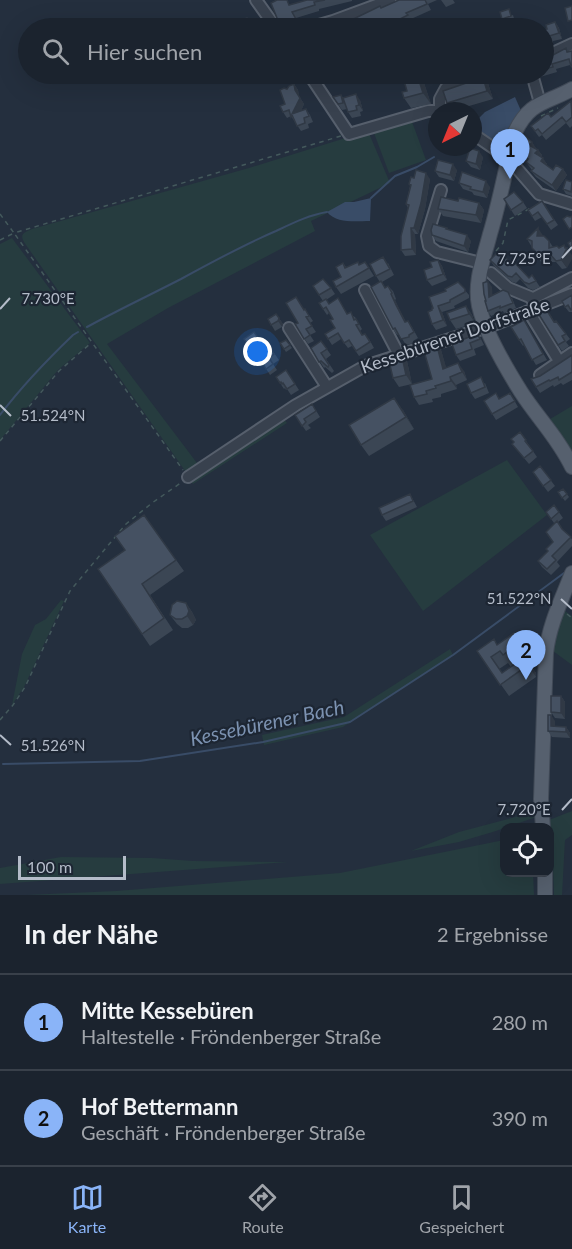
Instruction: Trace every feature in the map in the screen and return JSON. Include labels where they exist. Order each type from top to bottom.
[{"type":"main road","points":[[572,89],[540,103],[529,111],[515,132],[478,295],[486,328],[506,367],[520,392],[558,443],[572,467]]},
{"type":"main road","points":[[543,823],[541,799],[547,642],[572,573]]},
{"type":"main road","points":[[545,877],[545,895]]},
{"type":"street","points":[[256,0],[269,18]]},
{"type":"street","points":[[350,18],[390,0]]},
{"type":"street","points":[[554,52],[572,44]]},
{"type":"street","points":[[316,84],[349,134],[428,111]]},
{"type":"street","points":[[441,102],[446,88],[456,84]]},
{"type":"street","points":[[535,84],[540,103]]},
{"type":"street","points":[[482,140],[508,158],[539,194],[572,204]]},
{"type":"street","points":[[441,190],[427,236],[429,246],[437,252],[485,265],[504,286],[524,294],[533,306],[559,361]]},
{"type":"street","points":[[530,204],[539,194]]},
{"type":"street","points":[[533,306],[572,278]]},
{"type":"street","points":[[365,290],[399,355]]},
{"type":"street","name":"Kessebürener Dorfstraße","points":[[188,477],[296,405],[365,366],[486,328],[533,306],[572,294]]},
{"type":"street","points":[[289,328],[327,387]]},
{"type":"street","points":[[540,375],[572,353]]},
{"type":"path","points":[[539,117],[563,105]]},
{"type":"path","points":[[0,240],[14,233],[349,134]]},
{"type":"path","points":[[485,265],[503,243],[508,220],[530,208],[530,204]]},
{"type":"path","points":[[0,214],[188,477],[126,524],[70,591],[25,687],[0,720]]},
{"type":"path","points":[[0,441],[58,371],[92,343]]},
{"type":"green space","points":[[411,119],[426,160],[389,173],[374,133]]},
{"type":"green space","points":[[368,131],[390,183],[311,221],[315,231],[168,308],[107,344],[200,467],[188,475],[26,245],[23,235],[32,229],[249,168]]},
{"type":"green space","points":[[12,238],[90,343],[58,370],[0,440],[0,244]]},
{"type":"green space","points":[[572,406],[572,460],[545,422]]},
{"type":"green space","points":[[282,417],[287,423],[193,484],[189,478]]},
{"type":"green space","points":[[507,460],[547,515],[423,611],[370,535]]},
{"type":"green space","points":[[61,600],[64,601],[24,687],[12,705],[22,654],[35,625],[46,619]]},
{"type":"green space","points":[[562,609],[572,616],[572,665],[549,648]]},
{"type":"green space","points":[[450,649],[453,655],[343,727],[264,745],[262,735],[344,717]]},
{"type":"green space","points":[[538,808],[539,816],[519,823],[500,823],[500,830],[496,831],[459,842],[411,851],[459,832],[519,816]]},
{"type":"green space","points":[[572,811],[572,835],[565,840],[562,895],[554,895],[554,823],[550,823],[549,820]]},
{"type":"green space","points":[[500,841],[500,877],[533,877],[534,895],[26,895],[116,891],[340,873]]},
{"type":"green space","points":[[61,857],[288,862],[0,884],[0,868]]},
{"type":"water","points":[[515,97],[522,113],[503,146],[496,148],[482,137],[482,115]]},
{"type":"water","points":[[371,198],[370,221],[341,220],[327,212],[345,202]]},
{"type":"building","points":[[277,0],[287,0],[289,5],[307,0],[325,0],[314,2],[315,5],[292,12],[295,18],[277,18],[271,3]]},
{"type":"building","points":[[399,0],[425,0],[427,4],[406,13],[408,15],[402,18],[355,18],[380,6],[381,8]]},
{"type":"building","points":[[572,6],[572,20],[568,21],[565,8]]},
{"type":"building","points":[[509,9],[511,16],[502,18],[500,12]]},
{"type":"building","points":[[554,22],[559,33],[554,34]]},
{"type":"building","points":[[566,48],[567,52],[572,51],[572,66],[569,59],[554,63],[554,54]]},
{"type":"building","points":[[294,84],[300,98],[292,114],[306,109],[309,116],[304,118],[305,123],[297,126],[289,110],[283,112],[280,106],[285,104],[280,90],[287,89]]},
{"type":"building","points":[[405,84],[420,84],[423,93],[404,98],[402,92],[407,91]]},
{"type":"building","points":[[463,84],[485,84],[487,91],[447,102],[443,91]]},
{"type":"building","points":[[356,94],[359,105],[356,106],[357,110],[348,112],[343,98]]},
{"type":"building","points":[[341,95],[343,103],[338,104],[333,97]]},
{"type":"building","points":[[571,101],[572,117],[566,122],[562,117],[542,134],[531,126],[548,113],[551,117]]},
{"type":"building","points":[[525,136],[532,142],[529,145],[538,150],[535,153],[543,158],[541,161],[553,170],[556,165],[563,169],[552,185],[531,171],[534,168],[526,162],[528,159],[517,147]]},
{"type":"building","points":[[468,156],[478,156],[476,164],[466,161]]},
{"type":"building","points":[[438,160],[453,164],[450,175],[435,171]]},
{"type":"building","points":[[416,170],[426,173],[421,203],[414,228],[411,228],[412,249],[401,250],[401,236],[409,205],[406,204],[411,185],[409,184]]},
{"type":"building","points":[[462,172],[486,181],[483,192],[459,183]]},
{"type":"building","points":[[566,180],[572,182],[571,192],[563,189]]},
{"type":"building","points":[[514,192],[523,202],[511,210],[504,199]]},
{"type":"building","points":[[441,197],[458,201],[459,198],[479,203],[476,215],[438,209]]},
{"type":"building","points":[[542,201],[554,220],[547,224],[538,212],[532,216],[528,210]]},
{"type":"building","points":[[572,216],[572,227],[569,229],[563,219]]},
{"type":"building","points":[[433,224],[467,235],[464,246],[432,235]]},
{"type":"building","points":[[538,228],[537,236],[544,236],[549,241],[549,248],[557,246],[559,248],[564,245],[567,248],[561,260],[556,261],[550,254],[535,253],[532,241],[527,239]]},
{"type":"building","points":[[499,251],[511,263],[513,261],[529,278],[532,275],[536,281],[529,284],[524,282],[516,273],[512,277],[508,276],[490,260]]},
{"type":"building","points":[[383,257],[390,269],[376,276],[370,264]]},
{"type":"building","points":[[438,260],[443,274],[427,280],[424,270],[432,267],[430,262]]},
{"type":"building","points":[[358,262],[359,265],[365,262],[369,268],[336,287],[333,281],[341,277],[336,267],[343,263],[345,268]]},
{"type":"building","points":[[323,279],[331,288],[319,295],[313,286]]},
{"type":"building","points":[[381,281],[385,288],[388,286],[405,322],[408,321],[414,332],[409,337],[401,339],[395,328],[393,329],[371,287]]},
{"type":"building","points":[[488,281],[489,297],[503,290],[508,292],[513,303],[488,311],[483,283]]},
{"type":"building","points":[[458,282],[465,292],[450,302],[438,306],[443,320],[432,324],[428,312],[433,308],[429,297],[446,291],[445,289]]},
{"type":"building","points":[[572,295],[571,310],[568,305],[565,307],[562,301]]},
{"type":"building","points":[[296,297],[309,316],[306,317],[312,326],[306,329],[310,335],[304,339],[286,303]]},
{"type":"building","points":[[338,298],[347,314],[351,312],[354,320],[356,319],[359,324],[356,325],[362,335],[365,334],[370,342],[356,351],[349,340],[344,343],[338,333],[328,339],[325,334],[335,328],[326,307],[323,309],[319,303],[326,299],[329,304]]},
{"type":"building","points":[[466,306],[469,314],[450,320],[447,313]]},
{"type":"building","points":[[546,309],[554,322],[556,321],[566,334],[562,336],[565,341],[558,345],[538,313]]},
{"type":"building","points":[[276,314],[278,321],[271,325],[268,319]]},
{"type":"building","points":[[524,320],[543,354],[532,360],[521,339],[519,340],[511,327]]},
{"type":"building","points":[[476,331],[480,339],[470,343],[472,349],[456,355],[452,344],[469,337],[468,334]]},
{"type":"building","points":[[254,332],[266,350],[270,347],[274,354],[269,358],[273,364],[266,369],[254,349],[252,351],[244,339]]},
{"type":"building","points":[[286,340],[290,345],[284,349],[280,343]]},
{"type":"building","points":[[321,341],[327,349],[321,353],[328,367],[321,361],[319,362],[311,348]]},
{"type":"building","points":[[436,342],[443,369],[458,363],[462,372],[450,377],[451,381],[426,391],[427,394],[414,397],[410,385],[432,379],[424,351],[426,351],[425,345]]},
{"type":"building","points":[[401,352],[406,375],[393,378],[389,361],[385,360],[385,357]]},
{"type":"building","points":[[572,355],[572,372],[559,380],[558,377],[536,387],[531,379],[540,376]]},
{"type":"building","points":[[286,370],[295,384],[287,389],[276,377]]},
{"type":"building","points":[[481,377],[485,387],[471,393],[467,384]]},
{"type":"building","points":[[496,393],[499,399],[510,393],[515,401],[492,414],[484,401]]},
{"type":"building","points":[[394,398],[406,417],[361,445],[349,425]]},
{"type":"building","points":[[312,404],[316,411],[304,419],[306,422],[302,426],[295,415]]},
{"type":"building","points":[[520,432],[533,451],[524,458],[512,444],[514,442],[511,439]]},
{"type":"building","points":[[540,466],[551,480],[543,486],[533,472]]},
{"type":"building","points":[[563,489],[567,494],[562,498],[558,492]]},
{"type":"building","points":[[410,494],[413,501],[382,515],[379,508]]},
{"type":"building","points":[[554,505],[559,512],[551,519],[546,512]]},
{"type":"building","points":[[144,515],[176,560],[142,584],[164,618],[142,634],[98,569],[125,550],[115,536]]},
{"type":"building","points":[[557,521],[571,537],[552,556],[556,560],[547,569],[538,561],[553,542],[546,532]]},
{"type":"building","points":[[177,601],[186,603],[189,611],[182,619],[176,619],[170,615],[172,605]]},
{"type":"building","points":[[514,633],[520,642],[503,655],[500,651],[491,657],[502,673],[525,657],[528,665],[500,685],[477,651],[494,639],[497,645]]},
{"type":"building","points":[[551,696],[561,696],[561,713],[551,712]]},
{"type":"building","points":[[548,715],[551,715],[551,726],[566,727],[566,732],[548,731]]},
{"type":"waterway","points":[[371,198],[395,176],[434,157]]},
{"type":"waterway","points":[[87,327],[252,242],[301,220],[327,212]]},
{"type":"waterway","points":[[0,415],[35,374],[78,332]]},
{"type":"waterway","name":"Kessebürener Bach","points":[[3,764],[140,761],[263,742],[350,722],[453,655],[564,573]]},
{"type":"place","name":"Mitte Kessebüren","points":[[510,179]]},
{"type":"place","name":"Hof Bettermann","points":[[526,680]]}]
